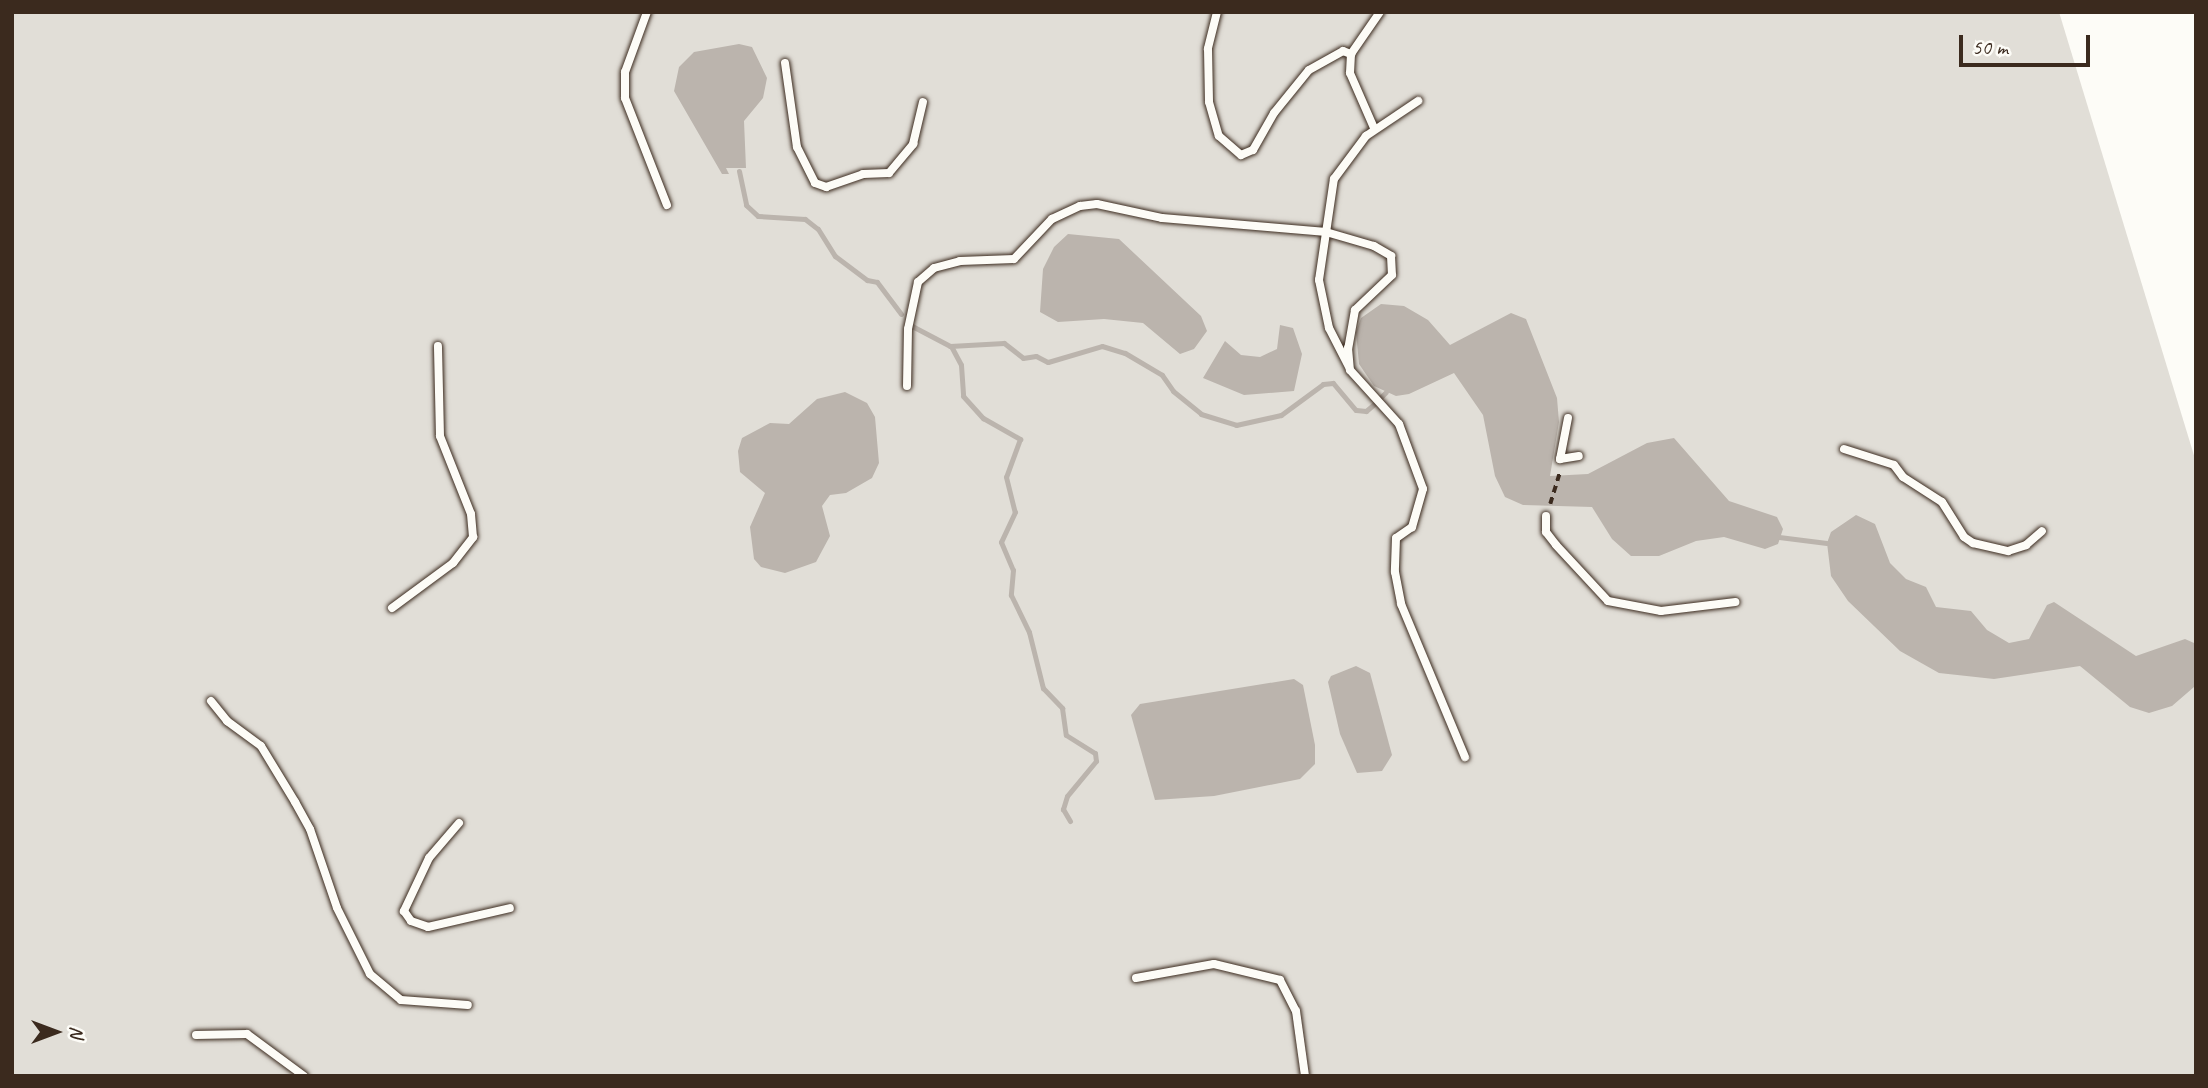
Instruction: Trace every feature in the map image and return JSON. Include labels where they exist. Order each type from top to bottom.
[{"type":"lane","points":[[648,12],[625,72],[625,97],[667,205]]},
{"type":"lane","points":[[1217,12],[1208,49],[1209,102],[1219,135],[1241,155],[1254,150],[1274,113],[1309,70],[1343,51],[1351,54]]},
{"type":"lane","points":[[1374,128],[1350,73],[1351,54],[1380,12]]},
{"type":"lane","points":[[785,63],[797,147],[815,183],[826,187],[863,173],[889,173],[913,144],[923,102]]},
{"type":"lane","points":[[1418,101],[1374,128],[1334,179],[1325,232],[1321,297],[1329,328],[1350,370],[1399,424],[1423,489],[1412,527],[1396,538],[1395,572],[1401,604],[1465,757]]},
{"type":"lane","points":[[907,386],[908,329],[918,282],[934,268],[960,261],[1014,259],[1063,211],[1097,204],[1162,218],[1325,232],[1374,246],[1391,256],[1394,267],[1387,281],[1355,310],[1348,348],[1350,370]]},
{"type":"lane","points":[[392,608],[453,563],[473,537],[471,514],[440,436],[438,346]]},
{"type":"lane","points":[[1568,418],[1560,459],[1580,456]]},
{"type":"lane","points":[[1844,449],[1894,465],[1903,477],[1942,502],[1964,537],[1973,543],[2008,551],[2026,545],[2042,531]]},
{"type":"lane","points":[[1546,516],[1546,532],[1608,601],[1661,611],[1735,603]]},
{"type":"lane","points":[[211,701],[227,721],[261,746],[295,802],[310,828],[337,908],[369,974],[401,1000],[468,1005]]},
{"type":"lane","points":[[459,823],[429,858],[404,911],[411,922],[428,927],[510,908]]},
{"type":"lane","points":[[1136,978],[1214,964],[1280,980],[1296,1011],[1305,1076]]},
{"type":"lane","points":[[196,1035],[247,1034],[304,1076]]},
{"type":"path","points":[[1546,516],[1562,466]]},
{"type":"shaded area","points":[[12,12],[2059,12],[2196,462],[2196,1076],[12,1076]]},
{"type":"shaded area","points":[[739,44],[752,47],[767,78],[763,98],[744,121],[746,168],[726,168],[729,174],[722,174],[674,91],[679,67],[694,52]]},
{"type":"shaded area","points":[[1068,234],[1119,239],[1201,316],[1207,331],[1194,349],[1180,354],[1143,323],[1104,319],[1058,322],[1040,312],[1043,269],[1054,247]]},
{"type":"shaded area","points":[[1381,304],[1404,306],[1428,320],[1450,345],[1511,313],[1526,319],[1557,398],[1559,422],[1550,476],[1588,474],[1647,443],[1674,438],[1729,501],[1777,517],[1783,529],[1778,544],[1765,549],[1724,537],[1696,541],[1659,556],[1631,556],[1612,539],[1592,507],[1523,505],[1505,497],[1495,476],[1483,415],[1454,373],[1409,394],[1396,396],[1374,386],[1359,364],[1356,332],[1361,318]]},
{"type":"shaded area","points":[[1280,325],[1293,328],[1302,354],[1294,391],[1244,395],[1203,378],[1225,341],[1241,355],[1260,357],[1277,349]]},
{"type":"shaded area","points":[[845,392],[867,403],[875,417],[879,463],[872,478],[846,493],[830,495],[822,506],[830,536],[816,562],[785,573],[761,567],[754,559],[750,527],[765,493],[740,472],[738,451],[742,438],[770,423],[789,424],[817,399]]},
{"type":"shaded area","points":[[1856,515],[1875,524],[1890,563],[1906,579],[1926,587],[1936,607],[1971,611],[1987,630],[2009,643],[2029,639],[2047,605],[2054,602],[2136,656],[2185,639],[2194,643],[2194,687],[2172,706],[2149,713],[2130,707],[2080,666],[1994,679],[1939,673],[1900,651],[1848,601],[1831,576],[1827,543],[1831,532]]},
{"type":"shaded area","points":[[1356,666],[1370,673],[1392,755],[1382,771],[1357,773],[1340,734],[1328,682],[1331,676]]},
{"type":"shaded area","points":[[1294,679],[1303,685],[1315,745],[1315,764],[1300,779],[1214,796],[1155,800],[1131,715],[1140,704]]},
{"type":"waterway","points":[[739,171],[746,205],[758,216],[805,219],[818,229],[835,256],[867,280],[877,282],[901,314]]},
{"type":"waterway","points":[[912,326],[950,346],[1004,343],[1023,358],[1036,356],[1048,362],[1102,346],[1125,353],[1162,375],[1173,391],[1201,414],[1236,425],[1281,415],[1323,384],[1333,383],[1356,410],[1366,411],[1374,404]]},
{"type":"waterway","points":[[951,346],[961,365],[963,396],[983,418],[1020,439],[1006,477],[1015,512],[1001,542],[1013,570],[1011,595],[1029,632],[1043,688],[1062,708],[1066,735],[1095,753],[1096,761],[1067,796],[1063,809],[1070,821]]},
{"type":"waterway","points":[[1381,397],[1386,392]]},
{"type":"waterway","points":[[1779,537],[1827,543]]}]
